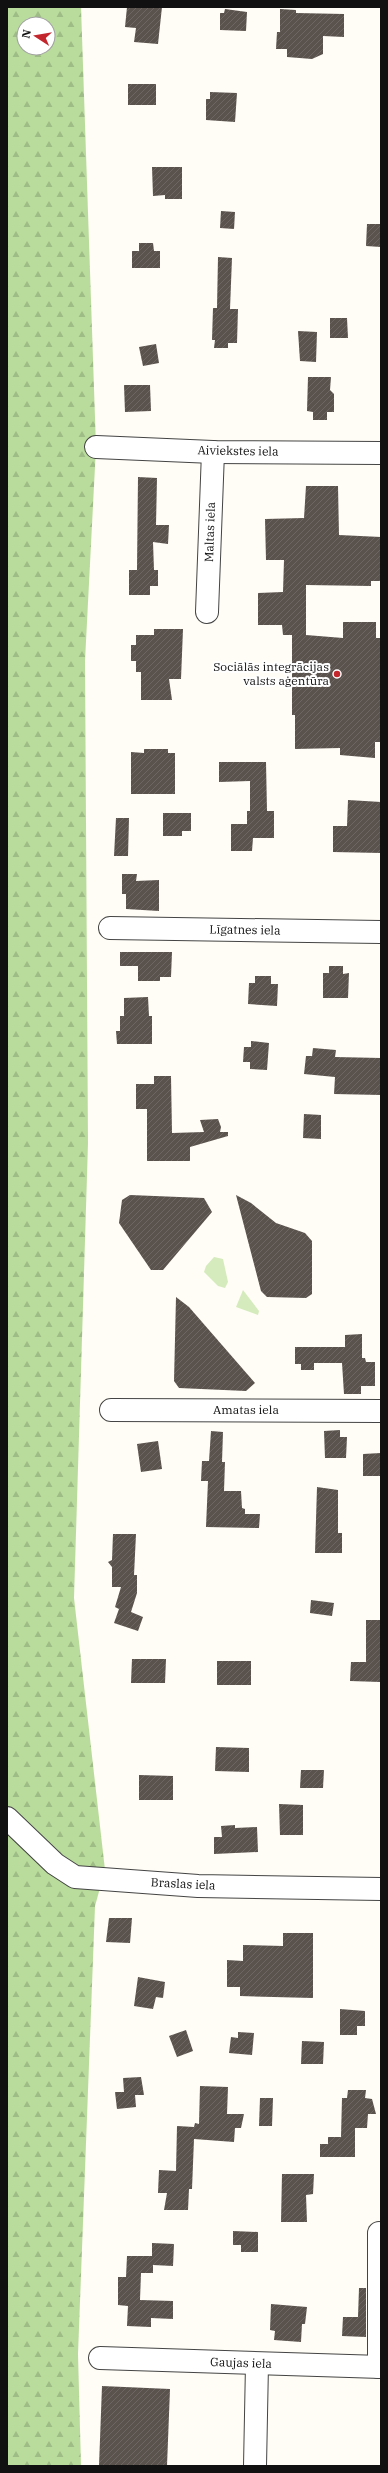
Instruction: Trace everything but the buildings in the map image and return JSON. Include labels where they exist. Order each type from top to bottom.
[{"type":"street","name":"Aiviekstes iela","points":[[96,447],[213,452],[381,453]]},
{"type":"street","name":"Maltas iela","points":[[207,612],[202,562],[202,536],[213,452]]},
{"type":"street","name":"Līgatnes iela","points":[[110,928],[381,932]]},
{"type":"street","name":"Amatas iela","points":[[111,1410],[381,1411]]},
{"type":"street","name":"Braslas iela","points":[[7,1818],[56,1864],[75,1877],[198,1886],[381,1889]]},
{"type":"street","points":[[379,2233],[380,2367]]},
{"type":"street","name":"Gaujas iela","points":[[100,2358],[380,2367]]},
{"type":"street","points":[[255,2466],[257,2364]]},
{"type":"green space","points":[[7,7],[81,7],[96,447],[85,661],[88,1143],[74,1598],[105,1870],[95,1906],[78,2354],[81,2466],[7,2466]]},
{"type":"green space","points":[[214,1257],[223,1259],[228,1282],[225,1288],[218,1286],[204,1272],[206,1266]]},
{"type":"green space","points":[[243,1290],[259,1311],[258,1315],[236,1307]]},
{"type":"place","name":"Sociālās integrācijas valsts aģentūra","points":[[337,674]]}]
